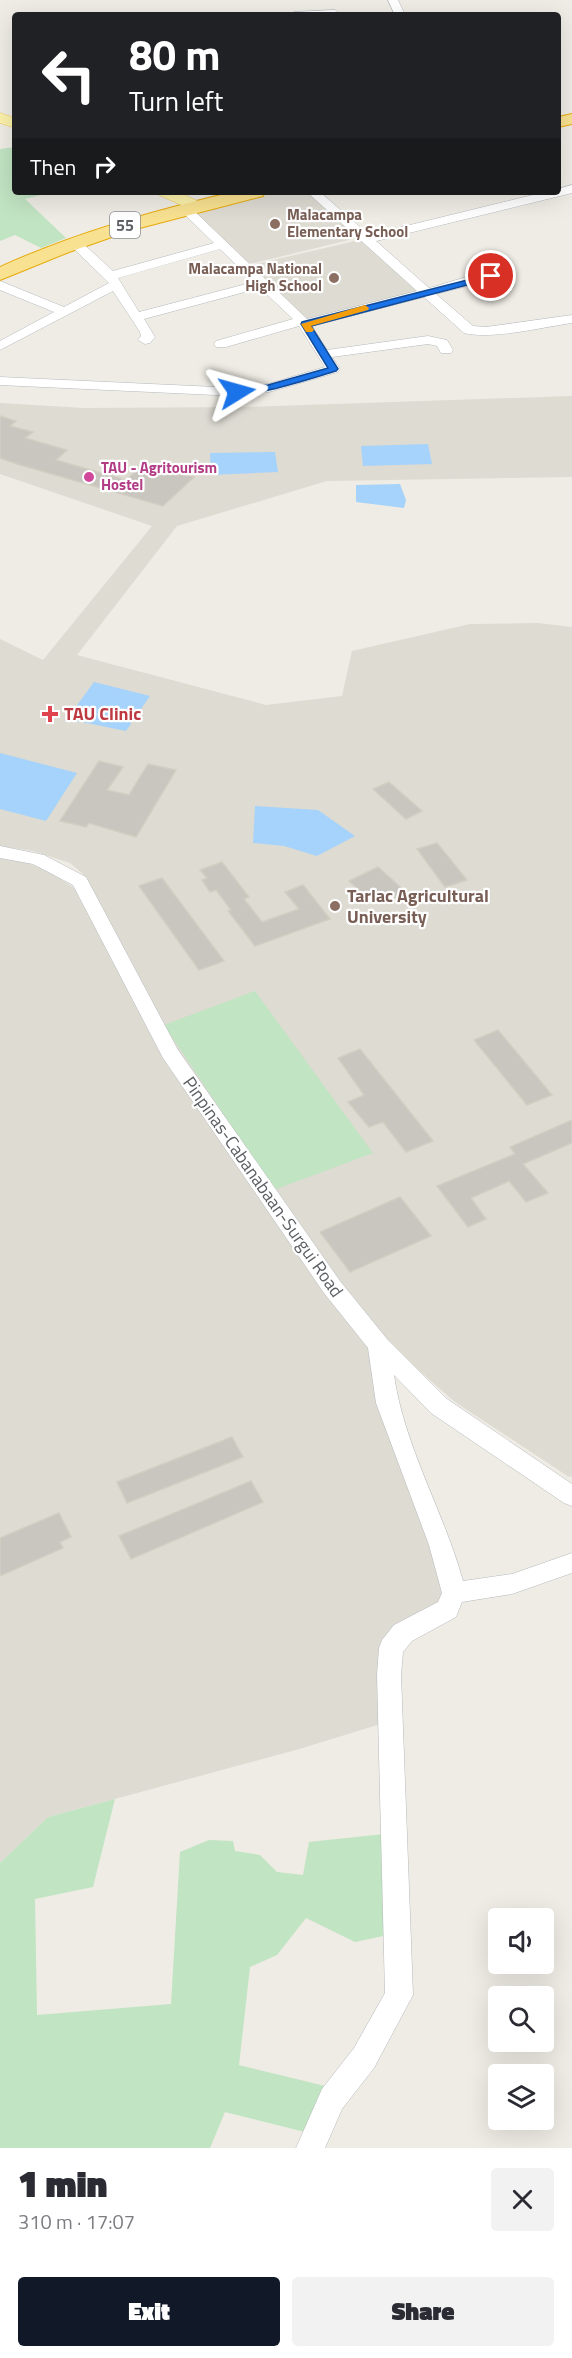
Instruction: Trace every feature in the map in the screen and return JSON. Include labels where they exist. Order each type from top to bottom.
[{"type":"highway","name":"55","points":[[0,274],[74,242],[118,227],[243,195]]},
{"type":"main road","points":[[170,195],[190,207]]},
{"type":"street","points":[[317,195],[427,291],[463,326],[478,332],[572,319]]},
{"type":"street","points":[[368,239],[548,195]]},
{"type":"street","points":[[190,207],[222,245],[304,323],[342,383]]},
{"type":"street","points":[[74,242],[113,280],[147,332],[148,336],[145,340]]},
{"type":"street","points":[[0,346],[65,312],[113,280],[222,245]]},
{"type":"street","points":[[221,344],[491,276],[509,286]]},
{"type":"street","points":[[136,317],[263,283]]},
{"type":"street","points":[[0,285],[65,312]]},
{"type":"street","points":[[325,354],[428,340],[442,343],[446,350]]},
{"type":"street","points":[[0,381],[237,392],[269,387],[333,369]]},
{"type":"street","name":"Pinpinas-Cabanabaan-Surgui Road","points":[[0,852],[38,859],[80,881],[170,1053],[332,1287],[379,1345],[439,1406],[568,1491]]},
{"type":"street","points":[[310,2148],[332,2099],[364,2058],[399,1995],[389,1675],[391,1648],[403,1633],[447,1609],[454,1593],[441,1545],[424,1506],[387,1403],[379,1345]]},
{"type":"street","points":[[454,1593],[512,1584],[572,1563]]},
{"type":"shaded area","name":"Malacampa Elementary School","points":[[267,195],[312,195],[361,237],[246,265],[191,211]]},
{"type":"shaded area","name":"Malacampa National High School","points":[[364,239],[421,291],[304,321],[247,266]]},
{"type":"shaded area","name":"Tarlac Agricultural University","points":[[572,396],[572,477],[327,481],[177,526],[77,655],[266,705],[342,696],[352,651],[470,624],[538,623],[572,627],[572,1476],[569,1477],[455,1402],[383,1339],[271,1189],[180,1056],[156,1017],[83,874],[70,863],[33,851],[0,846],[0,639],[43,660],[152,526],[0,474],[0,403],[84,408],[245,407]]},
{"type":"shaded area","points":[[0,856],[19,860],[51,872],[74,888],[165,1058],[374,1348],[448,1591],[440,1605],[403,1627],[384,1723],[296,1750],[48,1817],[0,1863]]},
{"type":"green space","points":[[12,147],[12,195],[41,195],[25,199],[66,238],[41,248],[15,235],[0,241],[0,149]]},
{"type":"green space","points":[[255,991],[373,1153],[274,1190],[164,1025]]},
{"type":"green space","points":[[115,1799],[93,1887],[35,1899],[37,2015],[171,2004],[180,1852],[209,1840],[233,1841],[235,1851],[260,1855],[277,1872],[303,1875],[309,1842],[384,1834],[388,1935],[355,1942],[306,1918],[277,1955],[250,1967],[239,2065],[325,2086],[305,2132],[225,2112],[210,2148],[0,2148],[0,1863],[48,1817]]},
{"type":"water","points":[[428,444],[432,464],[363,466],[361,446]]},
{"type":"water","points":[[275,452],[278,472],[211,475],[210,453]]},
{"type":"water","points":[[400,484],[406,500],[404,508],[356,502],[356,485]]},
{"type":"water","points":[[94,682],[150,696],[126,731],[67,719]]},
{"type":"water","points":[[0,753],[77,773],[46,821],[0,809]]},
{"type":"water","points":[[255,806],[318,810],[355,836],[317,856],[284,846],[253,843]]},
{"type":"building","points":[[0,416],[16,421],[10,426],[33,432],[25,438],[67,450],[56,460],[126,480],[145,463],[194,477],[163,506],[17,464],[0,458]]},
{"type":"building","points":[[99,761],[123,767],[107,790],[129,795],[148,764],[176,770],[136,837],[89,823],[86,827],[60,821]]},
{"type":"building","points":[[389,782],[422,811],[406,819],[373,789]]},
{"type":"building","points":[[437,843],[467,880],[445,887],[417,849]]},
{"type":"building","points":[[222,862],[249,897],[244,899],[262,922],[299,909],[285,892],[303,885],[330,919],[255,946],[228,911],[231,910],[216,890],[210,892],[202,880],[207,878],[200,870]]},
{"type":"building","points":[[378,867],[406,892],[383,903],[375,896],[369,899],[349,881]]},
{"type":"building","points":[[162,878],[224,961],[199,970],[139,886]]},
{"type":"building","points":[[498,1030],[552,1095],[527,1105],[474,1040]]},
{"type":"building","points":[[360,1049],[433,1141],[406,1152],[383,1122],[369,1127],[348,1102],[364,1095],[338,1058]]},
{"type":"building","points":[[572,1120],[572,1143],[523,1164],[548,1193],[526,1202],[509,1181],[471,1198],[486,1219],[468,1227],[437,1186],[515,1154],[510,1147]]},
{"type":"building","points":[[400,1197],[431,1236],[350,1272],[320,1232]]},
{"type":"building","points":[[232,1437],[243,1457],[127,1503],[117,1482]]},
{"type":"building","points":[[251,1481],[263,1502],[131,1559],[119,1536]]},
{"type":"building","points":[[59,1513],[71,1537],[60,1542],[63,1548],[0,1576],[0,1538]]},
{"type":"slow traffic","points":[[309,330],[305,324],[365,308]]},
{"type":"place","name":"Malacampa Elementary School","points":[[275,224]]},
{"type":"place","name":"Malacampa National High School","points":[[334,278]]},
{"type":"place","name":"TAU - Agritourism Hostel","points":[[89,477]]},
{"type":"place","name":"TAU Clinic","points":[[50,714]]},
{"type":"place","name":"Tarlac Agricultural University","points":[[335,906]]},
{"type":"route","points":[[237,392],[269,387],[333,369],[305,324],[491,276]]}]
